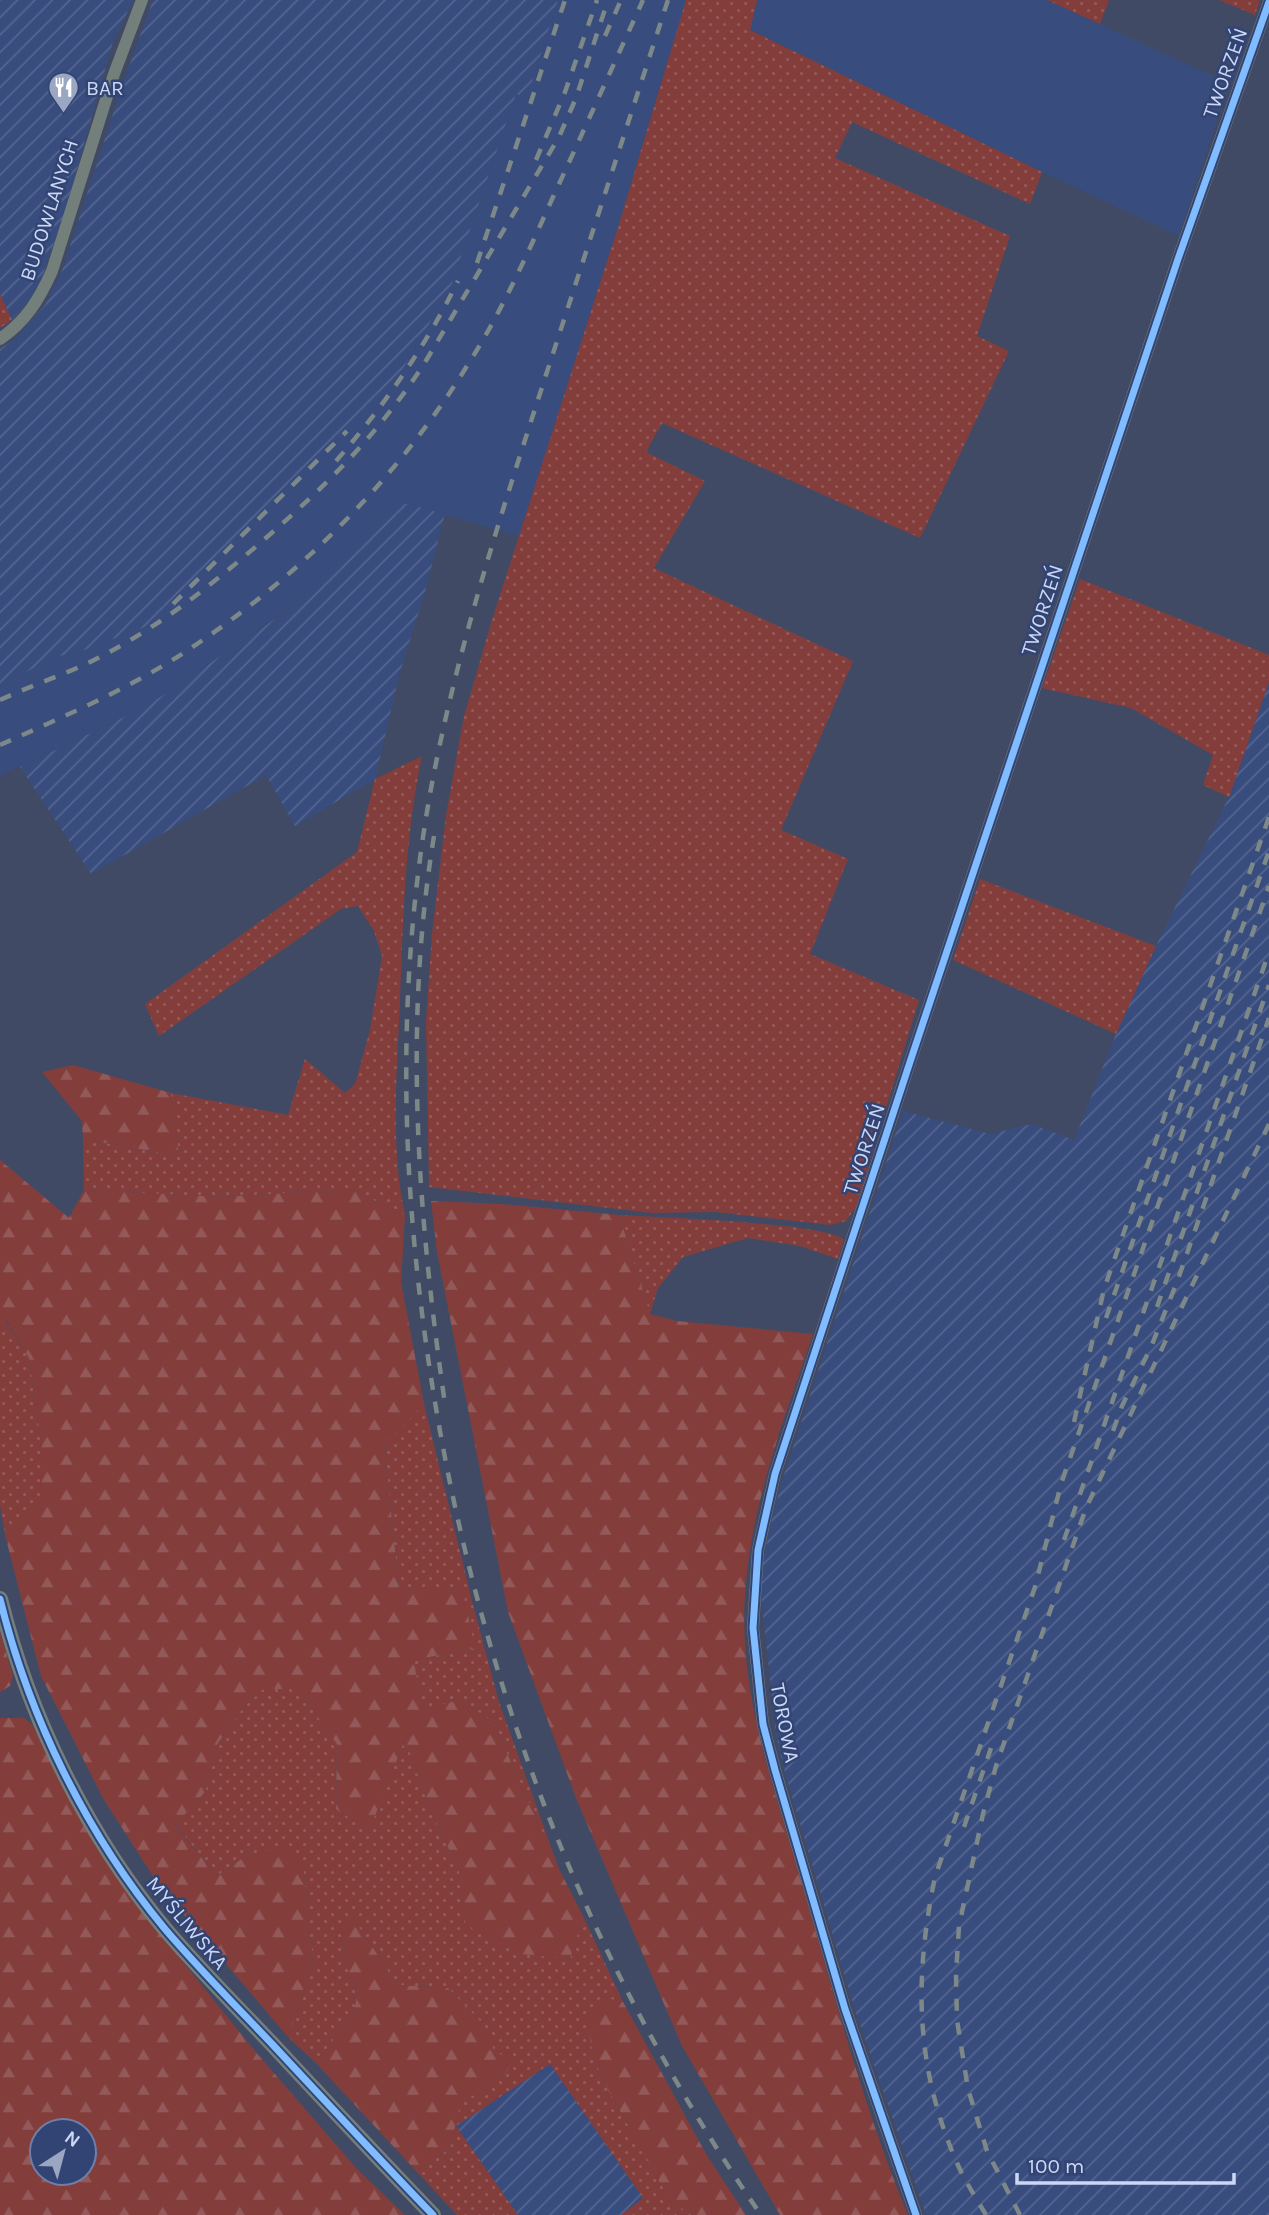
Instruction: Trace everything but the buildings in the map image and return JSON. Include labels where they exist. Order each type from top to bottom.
[{"type":"street","name":"BUDOWLANYCH","points":[[0,339],[24,320],[39,301],[52,271],[114,74],[142,0]]},
{"type":"street","name":"TWORZEŃ","points":[[855,1232],[1178,260],[1269,2]]},
{"type":"street","name":"TOROWA","points":[[855,1232],[775,1474],[758,1550],[753,1628],[764,1724],[775,1770],[845,2009],[916,2215]]},
{"type":"street","name":"MYŚLIWSKA","points":[[0,1599],[8,1632],[30,1695],[64,1771],[102,1841],[136,1891],[199,1967],[347,2127],[433,2215]]},
{"type":"shaded area","points":[[0,0],[133,0],[112,45],[66,208],[43,275],[30,300],[12,320],[0,294]]},
{"type":"shaded area","points":[[153,0],[558,0],[527,97],[516,94],[451,286],[403,369],[360,426],[353,433],[346,427],[147,626],[79,652],[50,658],[0,688],[0,349],[17,337],[45,305],[62,271]]},
{"type":"shaded area","points":[[558,0],[1047,0],[1229,83],[1179,236],[751,30],[673,42],[618,227],[519,536],[396,501],[291,607],[147,706],[0,776],[0,688],[50,658],[79,652],[110,640],[346,426],[353,433],[403,369],[451,286],[516,93],[527,96]]},
{"type":"shaded area","points":[[396,501],[445,514],[425,592],[400,672],[375,779],[295,826],[266,775],[91,874],[20,767],[147,706],[291,608]]},
{"type":"shaded area","points":[[1269,682],[1269,2215],[926,2215],[854,2007],[776,1735],[761,1594],[762,1569],[769,1531],[782,1481],[903,1111],[990,1134],[1032,1124],[1074,1140],[1116,1034],[1229,797]]},
{"type":"shaded area","points":[[551,2063],[643,2198],[621,2215],[518,2215],[456,2126]]},
{"type":"green space","points":[[686,0],[757,0],[750,30],[1042,172],[1030,204],[852,122],[835,158],[1010,236],[977,336],[1009,351],[920,538],[662,423],[646,452],[705,481],[654,568],[853,661],[781,830],[848,859],[810,954],[919,1000],[856,1207],[846,1221],[831,1225],[716,1212],[652,1213],[429,1187],[426,1021],[432,934],[446,815],[464,716],[492,620],[618,227]]},
{"type":"green space","points":[[1047,0],[1109,0],[1100,24]]},
{"type":"green space","points":[[1219,0],[1260,0],[1255,15]]},
{"type":"green space","points":[[0,294],[12,320],[0,328]]},
{"type":"green space","points":[[1080,579],[1269,655],[1269,682],[1229,797],[1203,785],[1213,755],[1131,708],[1042,688]]},
{"type":"green space","points":[[422,756],[412,816],[406,878],[396,1081],[397,1162],[405,1215],[350,1189],[224,1197],[84,1190],[83,1139],[179,1156],[171,1093],[288,1115],[305,1059],[345,1093],[355,1084],[370,1030],[382,956],[374,931],[358,906],[341,909],[159,1036],[145,1004],[357,852],[375,779]]},
{"type":"green space","points":[[980,879],[1156,946],[1116,1034],[953,960]]},
{"type":"green space","points":[[73,1065],[171,1093],[179,1156],[83,1139],[82,1121],[42,1072]]},
{"type":"green space","points":[[0,1160],[69,1218],[84,1190],[224,1197],[350,1189],[405,1215],[401,1282],[424,1404],[384,1445],[399,1588],[462,1588],[475,1648],[414,1660],[421,1709],[461,1700],[493,1722],[583,1916],[570,1959],[519,1954],[466,1926],[459,1871],[429,1806],[405,1739],[369,1831],[336,1809],[337,1744],[298,1689],[263,1689],[243,1708],[218,1743],[205,1792],[175,1825],[217,1876],[249,1854],[289,1847],[303,1863],[313,1965],[288,2037],[158,1884],[104,1800],[41,1676],[6,1539],[42,1494],[42,1448],[29,1358],[6,1320],[0,1336]]},
{"type":"green space","points":[[431,1201],[502,1204],[619,1215],[650,1314],[677,1321],[813,1334],[770,1462],[754,1527],[745,1594],[747,1669],[761,1743],[839,2012],[864,2094],[908,2215],[780,2215],[682,2046],[576,1798],[508,1612],[437,1252]]},
{"type":"green space","points":[[619,1215],[775,1225],[832,1234],[844,1240],[838,1259],[800,1246],[748,1238],[683,1257],[658,1288],[650,1314]]},
{"type":"green space","points":[[5,1320],[29,1358],[42,1448],[42,1495],[6,1539],[0,1506],[0,1336]]},
{"type":"green space","points":[[424,1404],[499,1702],[559,1869],[493,1722],[461,1700],[421,1710],[414,1660],[475,1648],[399,1588],[384,1444]]},
{"type":"green space","points":[[0,1631],[13,1676],[10,1686],[0,1692]]},
{"type":"green space","points":[[263,1689],[298,1689],[337,1744],[336,1809],[369,1830],[405,1738],[429,1806],[459,1871],[466,1926],[570,1959],[583,1916],[623,2002],[601,1997],[593,2057],[606,2086],[671,2201],[693,2215],[621,2215],[643,2198],[550,2064],[456,2126],[518,2215],[457,2215],[417,2172],[450,2148],[460,2104],[505,2074],[479,2020],[448,1988],[398,1985],[350,1914],[341,1923],[343,1956],[357,1996],[354,2012],[316,2063],[288,2037],[313,1965],[303,1863],[249,1854],[217,1876],[175,1824],[205,1792],[218,1743],[243,1708]]},
{"type":"green space","points":[[0,1718],[24,1718],[33,1725],[87,1829],[130,1896],[254,2050],[357,2169],[405,2215],[0,2215]]},
{"type":"green space","points":[[350,1914],[398,1985],[448,1988],[479,2020],[495,2052],[514,2060],[505,2074],[460,2104],[450,2148],[417,2172],[316,2063],[354,2012],[357,1996],[343,1956],[341,1923]]},
{"type":"green space","points":[[601,1997],[623,2002],[706,2154],[746,2215],[693,2215],[671,2202],[606,2086],[593,2057],[587,2019]]},
{"type":"railway","points":[[477,263],[565,0]]},
{"type":"railway","points":[[536,160],[565,92],[597,0]]},
{"type":"railway","points":[[0,700],[98,658],[144,632],[186,603],[290,517],[351,457],[389,413],[424,364],[559,137],[576,98],[608,0]]},
{"type":"railway","points":[[605,36],[621,0]]},
{"type":"railway","points":[[0,745],[126,687],[197,644],[237,616],[312,553],[380,483],[440,407],[491,325],[523,262],[643,0]]},
{"type":"railway","points":[[668,0],[496,532],[466,636],[441,741],[420,858],[408,985],[406,1049],[409,1177],[421,1305],[439,1427],[464,1548],[496,1666],[535,1781],[581,1894],[634,2004],[694,2111],[761,2215]]},
{"type":"railway","points":[[336,461],[403,375],[458,281]]},
{"type":"railway","points":[[173,604],[347,431]]},
{"type":"railway","points":[[1074,1422],[1104,1289],[1269,817]]},
{"type":"railway","points":[[434,836],[424,907],[419,978],[418,1120],[421,1192],[445,1404]]},
{"type":"railway","points":[[1106,1318],[1269,851]]},
{"type":"railway","points":[[986,2215],[960,2170],[943,2127],[926,2057],[922,1987],[928,1914],[935,1877],[1035,1587],[1061,1484],[1269,886]]},
{"type":"railway","points":[[1064,1540],[1269,952]]},
{"type":"railway","points":[[1157,1307],[1269,985]]},
{"type":"railway","points":[[1113,1431],[1177,1282],[1269,1018]]},
{"type":"railway","points":[[1020,2215],[987,2151],[968,2089],[957,2020],[959,1926],[983,1814],[996,1766],[1086,1508],[1269,1124]]},
{"type":"railway","points":[[964,1827],[991,1748]]},
{"type":"cycle path","points":[[916,2215],[845,2009],[763,1724],[753,1628],[758,1550],[775,1474],[910,1062],[1178,259],[1269,2]]},
{"type":"cycle path","points":[[0,1599],[27,1687],[64,1773],[110,1854],[137,1893],[191,1959],[433,2215]]},
{"type":"place","name":"BAR","points":[[63,115]]}]
